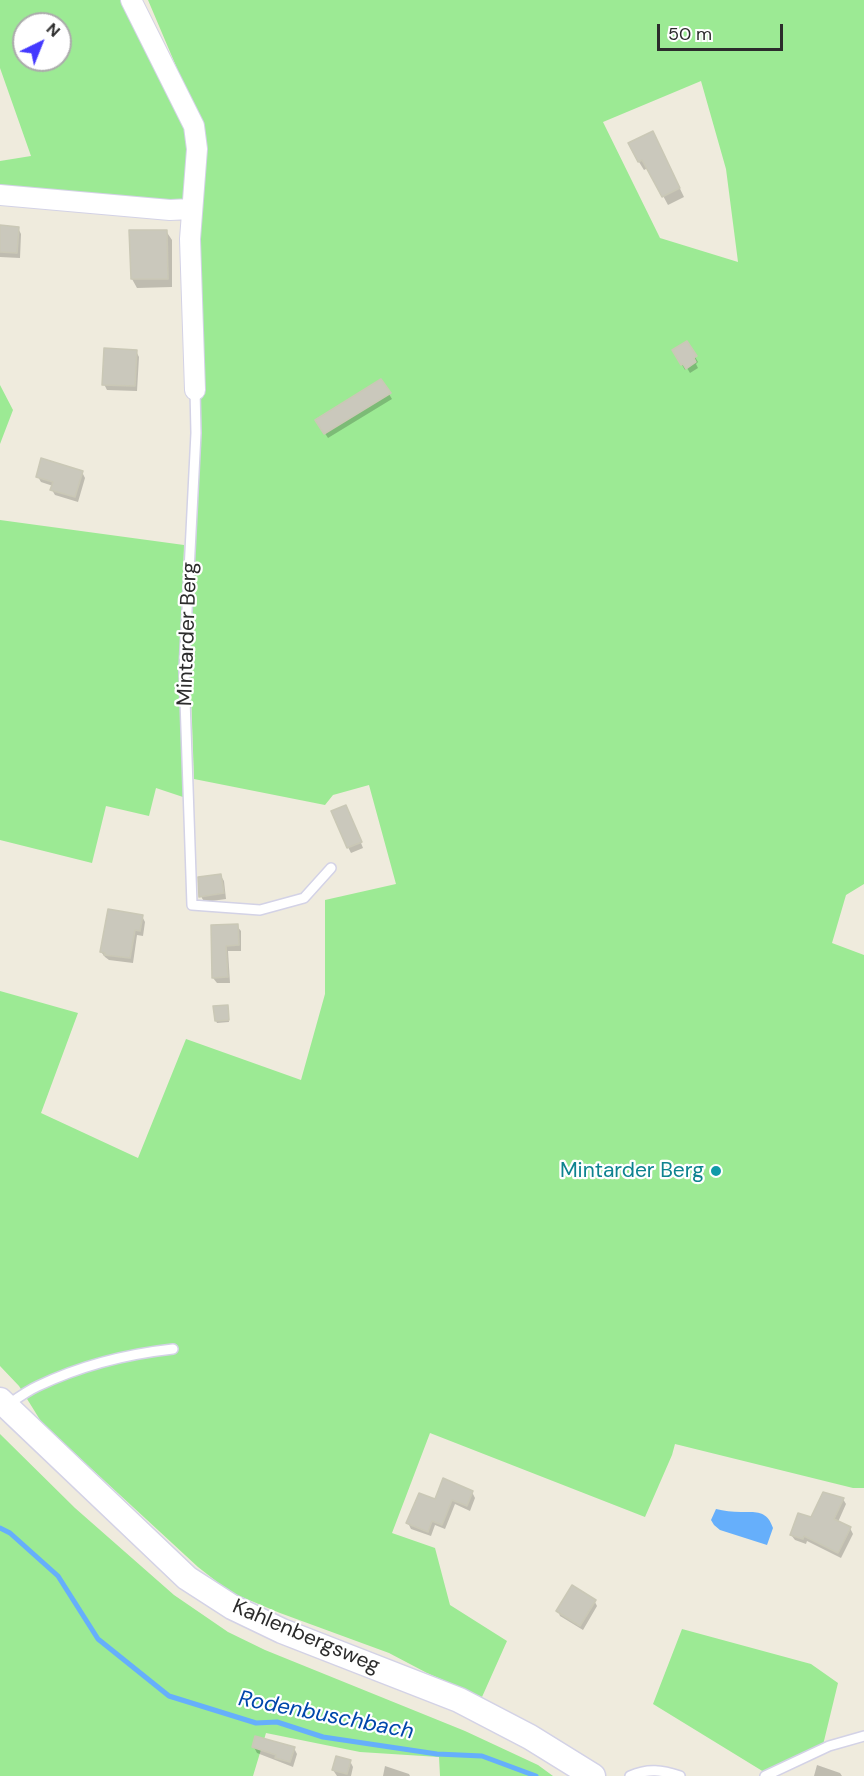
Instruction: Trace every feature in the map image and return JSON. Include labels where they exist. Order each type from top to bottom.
[{"type":"street","name":"Mintarder Berg","points":[[131,0],[194,126],[197,149],[189,239],[195,390]]},
{"type":"street","points":[[0,195],[170,210],[191,208]]},
{"type":"street","name":"Kahlenbergsweg","points":[[3,1403],[187,1578],[231,1607],[282,1631],[459,1700],[531,1737],[593,1776]]},
{"type":"lane","name":"Mintarder Berg","points":[[195,390],[196,433],[184,670],[192,905],[260,910],[304,898],[331,868]]},
{"type":"lane","points":[[3,1403],[37,1386],[97,1364],[139,1352],[172,1349]]},
{"type":"lane","points":[[765,1776],[829,1746],[864,1736]]},
{"type":"lane","points":[[630,1776],[651,1770],[680,1776]]},
{"type":"green space","points":[[0,0],[125,0],[204,132],[148,0],[864,0],[864,884],[846,895],[832,943],[864,955],[864,1488],[853,1488],[675,1444],[645,1517],[430,1433],[392,1533],[435,1548],[450,1605],[507,1641],[482,1697],[427,1673],[389,1653],[230,1592],[198,1567],[42,1423],[19,1386],[0,1366],[0,991],[78,1013],[41,1113],[138,1158],[186,1039],[301,1080],[325,994],[325,900],[396,884],[369,785],[333,795],[325,805],[194,779],[190,665],[193,547],[201,433],[197,204],[0,193],[0,161],[31,156],[0,68]],"holes":[[[701,81],[726,169],[738,262],[660,238],[603,122]]]},
{"type":"green space","points":[[0,385],[13,410],[0,444]]},
{"type":"green space","points":[[0,520],[184,545],[180,669],[183,797],[156,788],[149,816],[106,806],[92,863],[0,840]]},
{"type":"green space","points":[[0,1434],[75,1508],[174,1595],[228,1632],[265,1650],[465,1731],[538,1765],[553,1776],[440,1776],[439,1757],[360,1752],[266,1733],[253,1776],[0,1776]]},
{"type":"green space","points":[[682,1629],[811,1664],[838,1683],[823,1745],[764,1772],[653,1704]]},
{"type":"water","points":[[716,1509],[731,1512],[756,1512],[764,1515],[773,1528],[767,1545],[720,1530],[711,1520]]},
{"type":"building","points":[[653,131],[680,188],[662,197],[642,160],[638,162],[628,143]]},
{"type":"building","points":[[0,225],[19,227],[17,253],[0,252]]},
{"type":"building","points":[[129,230],[167,230],[168,279],[131,279]]},
{"type":"building","points":[[687,341],[697,356],[694,358],[696,362],[686,369],[672,350]]},
{"type":"building","points":[[104,348],[137,350],[135,386],[102,385]]},
{"type":"building","points":[[381,379],[391,393],[324,434],[315,420]]},
{"type":"building","points":[[41,458],[83,471],[75,497],[50,490],[53,482],[36,477]]},
{"type":"building","points":[[346,805],[362,842],[347,848],[331,811]]},
{"type":"building","points":[[221,874],[224,893],[199,897],[198,877]]},
{"type":"building","points":[[108,909],[143,915],[140,931],[135,930],[130,958],[104,955],[105,953],[100,952]]},
{"type":"building","points":[[238,924],[239,945],[226,946],[228,977],[212,978],[211,925]]},
{"type":"building","points":[[228,1005],[229,1020],[215,1021],[213,1006]]},
{"type":"building","points":[[443,1478],[473,1491],[467,1506],[452,1500],[442,1525],[432,1521],[428,1532],[406,1523],[419,1493],[435,1499]]},
{"type":"building","points":[[823,1492],[844,1498],[834,1519],[851,1527],[838,1553],[804,1536],[803,1539],[790,1535],[798,1513],[811,1517]]},
{"type":"building","points":[[572,1585],[596,1600],[580,1626],[556,1611]]},
{"type":"building","points":[[255,1736],[295,1747],[290,1762],[252,1747]]},
{"type":"building","points":[[336,1756],[351,1760],[347,1774],[332,1770]]},
{"type":"waterway","name":"Rodenbuschbach","points":[[0,1528],[10,1533],[58,1576],[98,1639],[169,1696],[256,1723],[277,1722],[323,1737],[437,1754],[482,1756],[536,1776]]},
{"type":"place","name":"Mintarder Berg","points":[[716,1171]]}]
